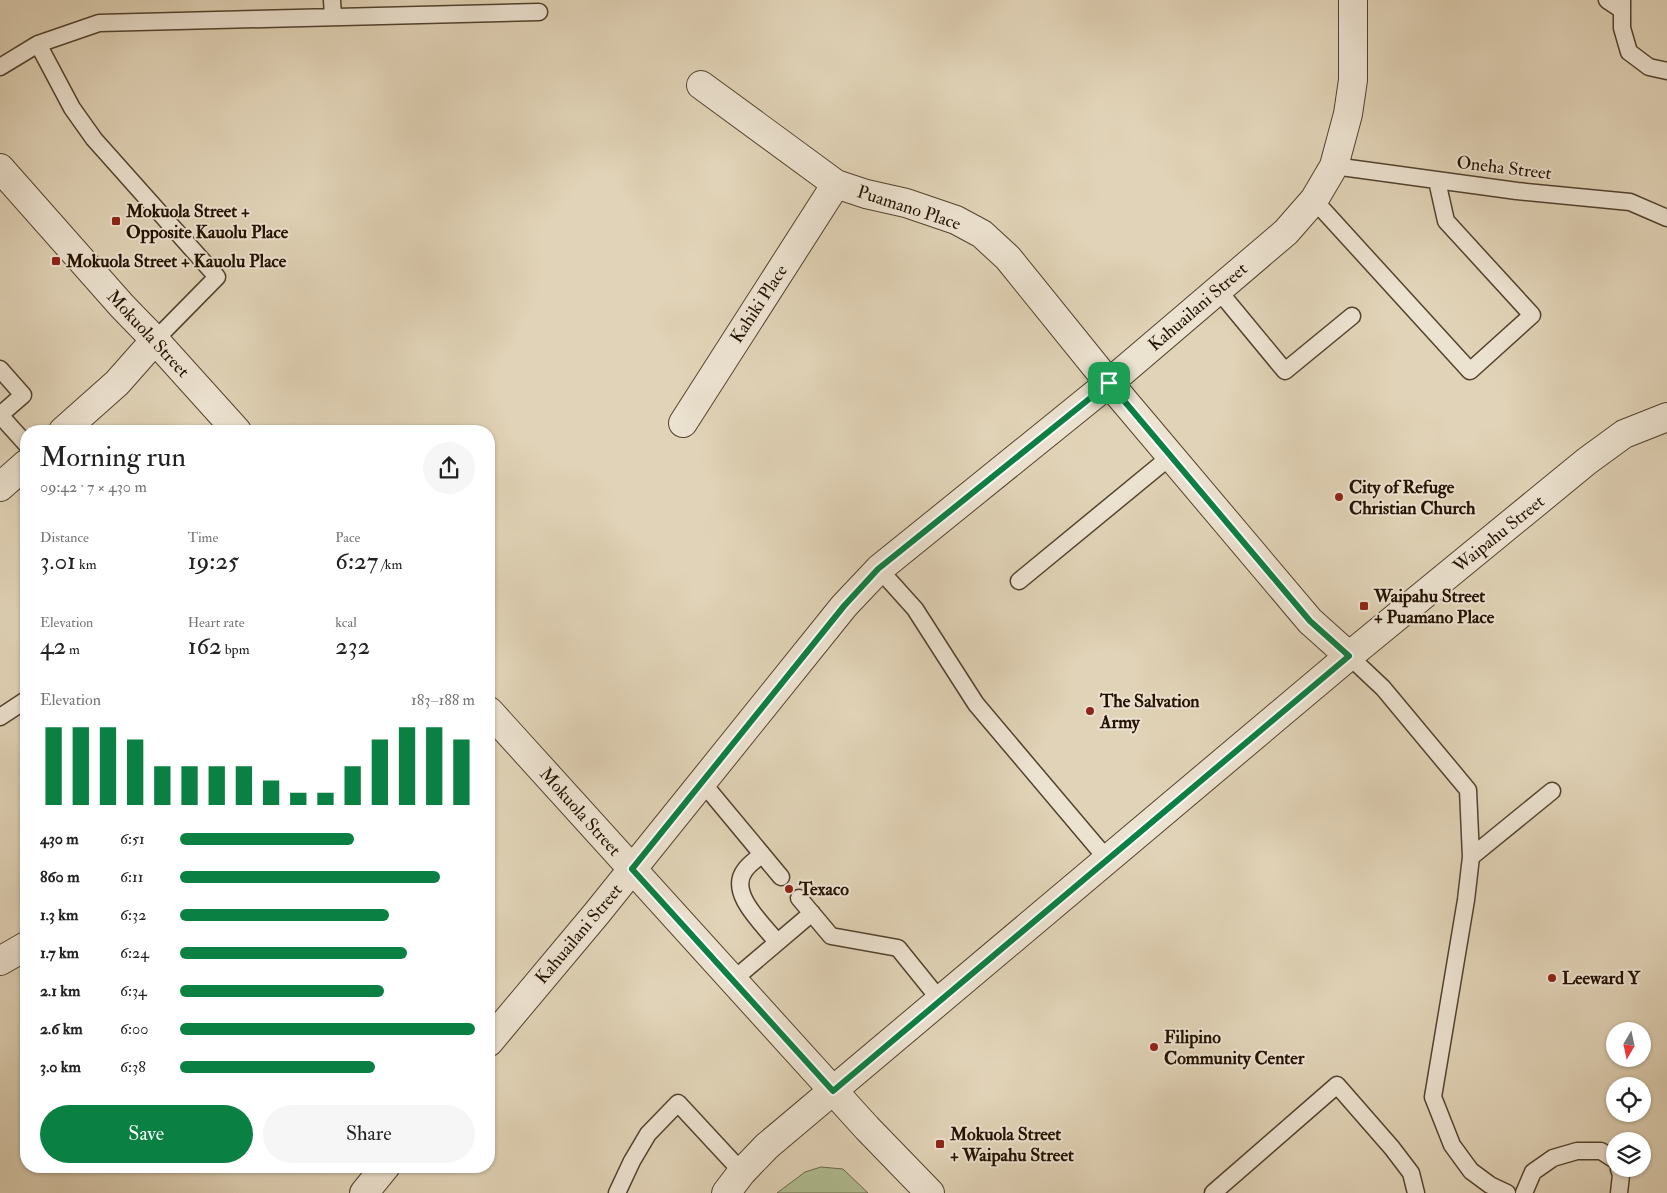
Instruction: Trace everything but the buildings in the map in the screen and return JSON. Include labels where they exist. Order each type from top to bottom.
[{"type":"street","name":"Kahuailani Street","points":[[495,1035],[632,869],[844,606],[878,569],[1109,383],[1286,232],[1314,200],[1334,166],[1348,114],[1353,80],[1353,0]]},
{"type":"street","name":"Puamano Place","points":[[701,85],[836,184],[866,194],[906,203],[956,220],[982,234],[1008,258],[1109,383],[1310,621],[1349,656]]},
{"type":"street","name":"Mokuola Street","points":[[0,168],[122,306],[232,425]]},
{"type":"street","name":"Kahiki Place","points":[[683,423],[836,184]]},
{"type":"street","points":[[70,425],[117,383],[155,340]]},
{"type":"street","name":"Waipahu Street","points":[[734,1182],[767,1146],[1349,656],[1587,461],[1624,434],[1667,417]]},
{"type":"street","points":[[0,487],[20,469]]},
{"type":"street","name":"Mokuola Street","points":[[495,718],[833,1091],[930,1193]]},
{"type":"street","points":[[0,961],[20,949]]},
{"type":"street","points":[[364,1193],[380,1173]]},
{"type":"lane","points":[[332,0],[332,17]]},
{"type":"lane","points":[[1607,0],[1622,5],[1622,28],[1629,52],[1649,67],[1667,71]]},
{"type":"lane","points":[[0,67],[38,44],[99,23],[539,12]]},
{"type":"lane","points":[[38,44],[72,108],[94,139],[217,277],[155,340]]},
{"type":"lane","name":"Oneha Street","points":[[1334,166],[1518,191],[1630,202],[1667,218]]},
{"type":"lane","points":[[1314,200],[1470,371],[1532,315],[1446,220],[1438,180]]},
{"type":"lane","points":[[1218,290],[1285,371],[1352,316]]},
{"type":"lane","points":[[0,369],[23,395],[0,414],[20,437]]},
{"type":"lane","points":[[1019,581],[1171,456]]},
{"type":"lane","points":[[878,569],[915,609],[976,704],[1107,859]]},
{"type":"lane","points":[[1349,656],[1383,688],[1468,790],[1471,857],[1465,909],[1433,1097],[1452,1145],[1471,1171],[1490,1185],[1507,1193]]},
{"type":"lane","points":[[0,717],[20,704]]},
{"type":"lane","points":[[702,782],[781,877]]},
{"type":"lane","points":[[1471,857],[1552,791]]},
{"type":"lane","points":[[762,854],[744,870],[740,879],[740,891],[744,902],[777,942]]},
{"type":"lane","points":[[800,898],[831,936],[898,948],[940,1000]]},
{"type":"lane","points":[[733,980],[812,913]]},
{"type":"lane","points":[[1213,1193],[1337,1085],[1392,1148],[1411,1173],[1416,1193]]},
{"type":"lane","points":[[618,1193],[632,1161],[648,1134],[678,1103],[734,1182]]},
{"type":"lane","points":[[1524,1193],[1533,1172],[1553,1158],[1577,1150],[1601,1151],[1606,1154]]},
{"type":"lane","points":[[1619,1193],[1621,1177]]},
{"type":"green space","points":[[821,1167],[843,1169],[868,1193],[777,1193],[805,1172]]},
{"type":"place","name":"Mokuola Street + Opposite Kauolu Place","points":[[116,221]]},
{"type":"place","name":"Mokuola Street + Kauolu Place","points":[[56,261]]},
{"type":"place","name":"City of Refuge Christian Church","points":[[1339,497]]},
{"type":"place","name":"Waipahu Street + Puamano Place","points":[[1364,606]]},
{"type":"place","name":"The Salvation Army","points":[[1090,711]]},
{"type":"place","name":"Texaco","points":[[789,889]]},
{"type":"place","name":"Leeward Y","points":[[1552,978]]},
{"type":"place","name":"Filipino Community Center","points":[[1154,1047]]},
{"type":"place","name":"Mokuola Street + Waipahu Street","points":[[940,1144]]},
{"type":"route","points":[[1109,383],[1310,621],[1349,656],[833,1091],[632,869],[844,606],[878,569],[1109,383]]}]
